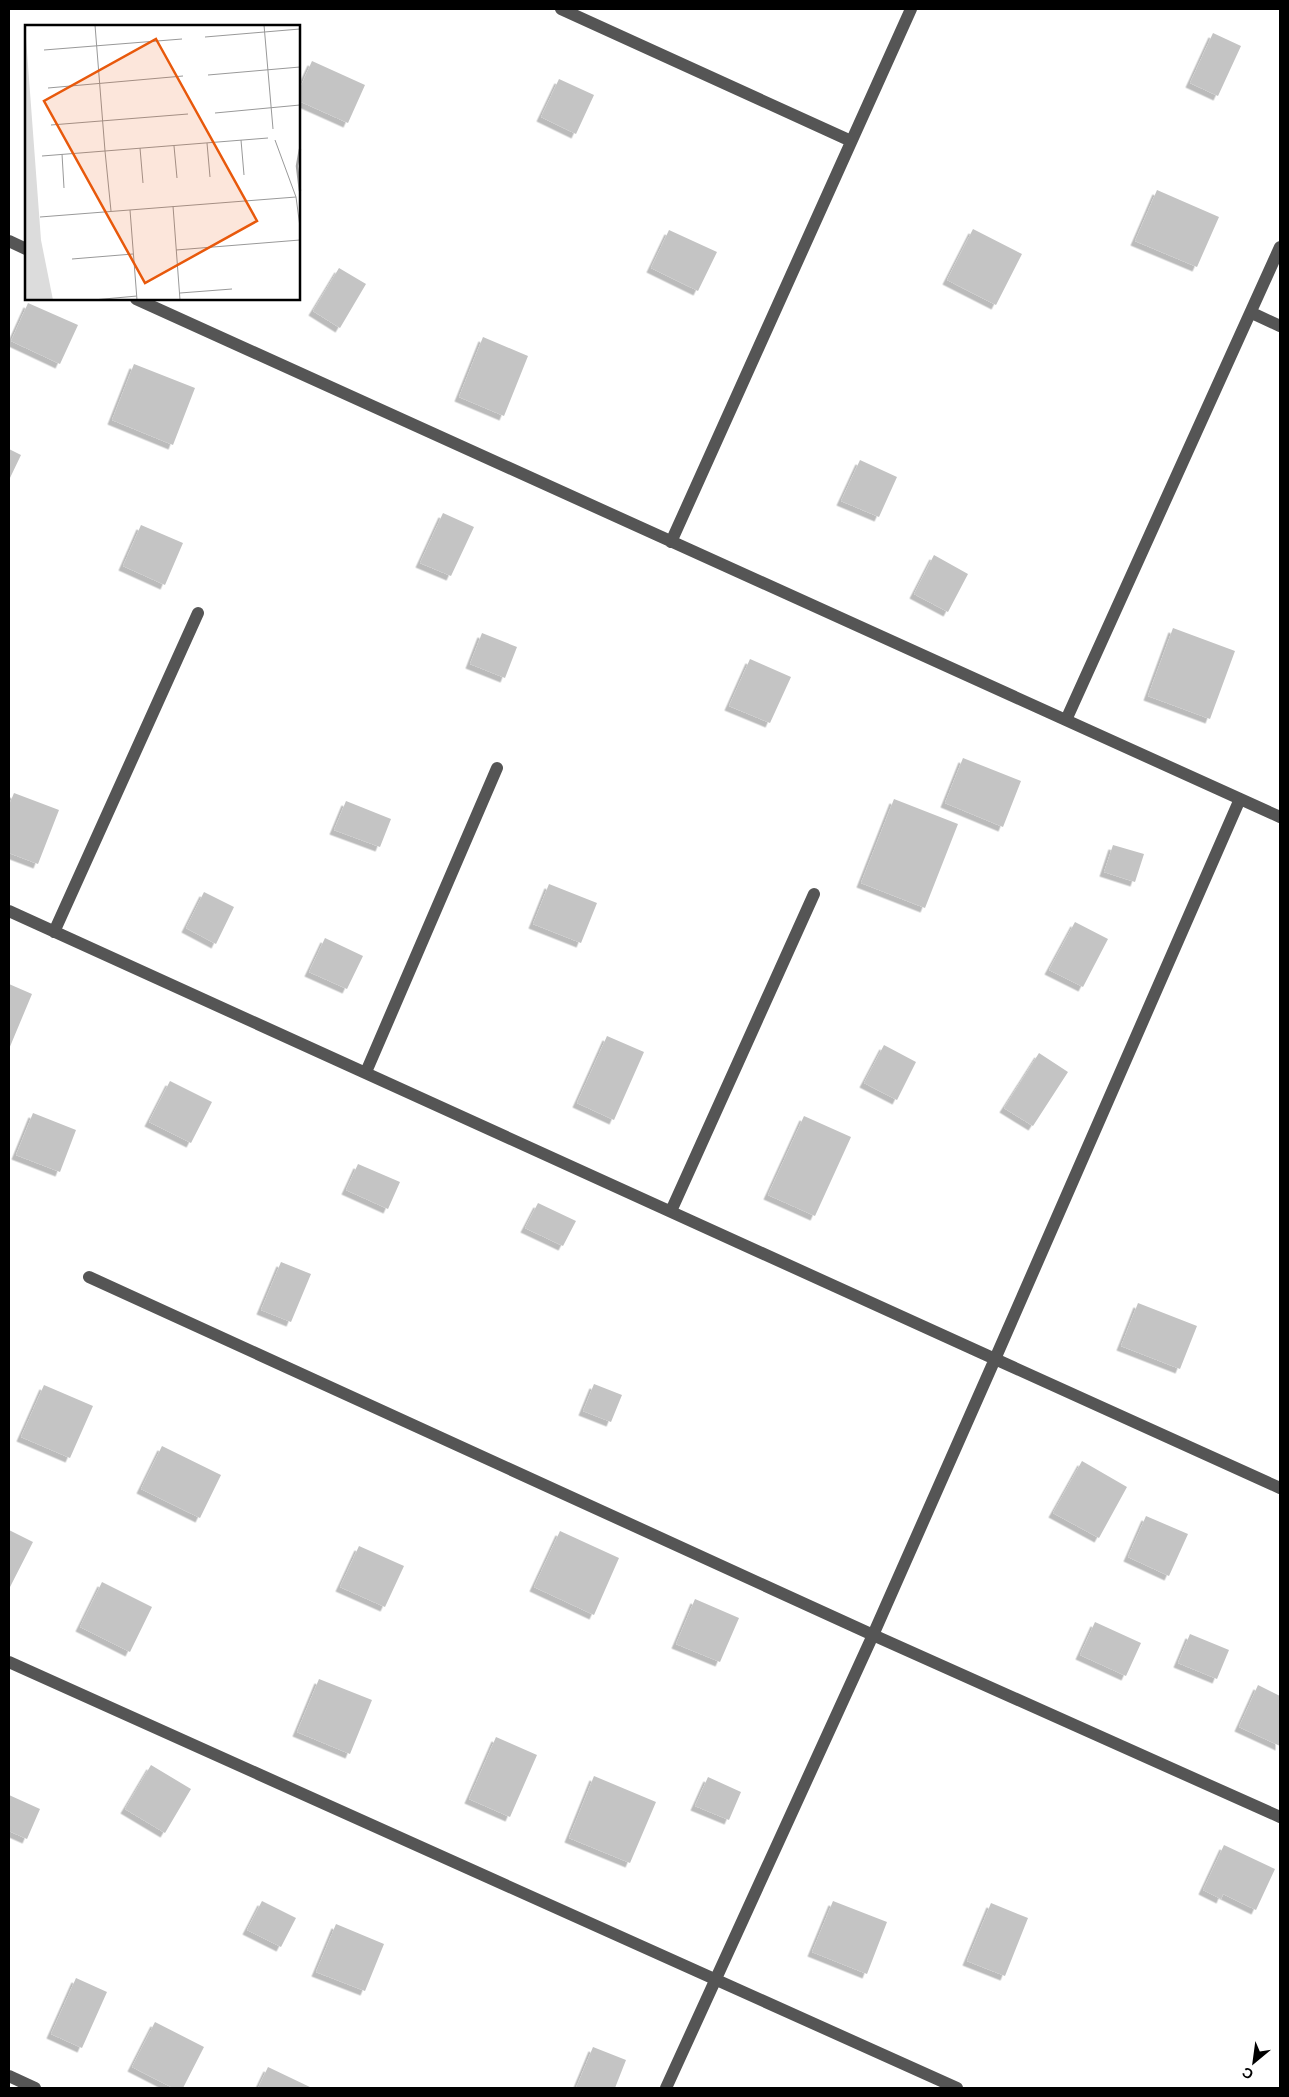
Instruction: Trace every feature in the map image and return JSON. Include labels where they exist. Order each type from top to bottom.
[{"type":"street","points":[[561,9],[851,141]]},
{"type":"street","points":[[671,542],[911,9]]},
{"type":"street","points":[[9,241],[25,249]]},
{"type":"street","points":[[1066,720],[1252,313],[1280,247]]},
{"type":"street","points":[[138,300],[1280,818]]},
{"type":"street","points":[[1252,313],[1280,326]]},
{"type":"street","points":[[54,932],[198,613]]},
{"type":"street","points":[[366,1072],[497,768]]},
{"type":"street","points":[[666,2088],[873,1635],[1240,799]]},
{"type":"street","points":[[671,1211],[814,894]]},
{"type":"street","points":[[9,911],[1280,1488]]},
{"type":"street","points":[[88,1277],[873,1635],[1280,1817]]},
{"type":"street","points":[[9,1662],[957,2088]]},
{"type":"street","points":[[9,2076],[35,2088]]},
{"type":"building","points":[[1213,33],[1241,46],[1218,96],[1190,83]]},
{"type":"building","points":[[312,61],[365,85],[348,123],[300,101],[300,88]]},
{"type":"building","points":[[559,79],[594,95],[576,134],[541,117]]},
{"type":"building","points":[[1157,190],[1219,217],[1197,267],[1135,241]]},
{"type":"building","points":[[973,229],[1022,254],[996,305],[947,280]]},
{"type":"building","points":[[669,230],[717,252],[698,291],[651,268]]},
{"type":"building","points":[[339,268],[366,284],[340,328],[313,311]]},
{"type":"building","points":[[28,303],[78,325],[60,364],[11,341]]},
{"type":"building","points":[[483,337],[528,356],[504,416],[459,397]]},
{"type":"building","points":[[134,364],[195,388],[173,445],[112,420]]},
{"type":"building","points":[[9,449],[21,455],[9,480]]},
{"type":"building","points":[[860,460],[897,477],[879,517],[841,501]]},
{"type":"building","points":[[443,513],[474,527],[451,576],[420,563]]},
{"type":"building","points":[[141,525],[183,543],[165,585],[123,566]]},
{"type":"building","points":[[934,555],[968,574],[948,612],[914,594]]},
{"type":"building","points":[[1173,628],[1235,651],[1210,719],[1148,696]]},
{"type":"building","points":[[482,633],[517,647],[505,678],[470,664]]},
{"type":"building","points":[[750,659],[791,677],[770,723],[729,706]]},
{"type":"building","points":[[963,758],[1021,781],[1003,827],[945,803]]},
{"type":"building","points":[[14,793],[59,810],[38,864],[9,853],[9,805]]},
{"type":"building","points":[[894,799],[958,824],[925,908],[861,883]]},
{"type":"building","points":[[346,801],[391,819],[380,847],[334,830]]},
{"type":"building","points":[[1113,845],[1144,854],[1135,882],[1104,872]]},
{"type":"building","points":[[549,884],[597,903],[581,943],[533,924]]},
{"type":"building","points":[[204,892],[234,907],[216,944],[186,928]]},
{"type":"building","points":[[1075,922],[1108,939],[1083,987],[1049,970]]},
{"type":"building","points":[[325,938],[363,956],[347,989],[309,972]]},
{"type":"building","points":[[9,984],[32,994],[9,1049]]},
{"type":"building","points":[[607,1036],[644,1052],[614,1120],[577,1103]]},
{"type":"building","points":[[884,1045],[916,1062],[897,1100],[864,1083]]},
{"type":"building","points":[[1039,1053],[1068,1072],[1033,1126],[1004,1108]]},
{"type":"building","points":[[170,1081],[212,1102],[191,1143],[149,1122]]},
{"type":"building","points":[[33,1113],[76,1130],[60,1172],[16,1155]]},
{"type":"building","points":[[804,1116],[851,1137],[815,1216],[768,1195]]},
{"type":"building","points":[[358,1164],[400,1182],[388,1209],[346,1190]]},
{"type":"building","points":[[538,1203],[576,1221],[563,1246],[525,1228]]},
{"type":"building","points":[[281,1262],[311,1274],[291,1322],[261,1310]]},
{"type":"building","points":[[1138,1303],[1197,1326],[1180,1369],[1121,1346]]},
{"type":"building","points":[[594,1384],[622,1395],[611,1422],[583,1411]]},
{"type":"building","points":[[44,1385],[93,1406],[70,1458],[21,1437]]},
{"type":"building","points":[[162,1446],[221,1475],[200,1518],[141,1489]]},
{"type":"building","points":[[1082,1461],[1127,1487],[1099,1538],[1053,1513]]},
{"type":"building","points":[[1146,1516],[1188,1534],[1169,1576],[1128,1557]]},
{"type":"building","points":[[9,1530],[33,1542],[9,1589]]},
{"type":"building","points":[[560,1531],[619,1558],[594,1615],[534,1587]]},
{"type":"building","points":[[359,1546],[404,1566],[385,1607],[340,1587]]},
{"type":"building","points":[[102,1582],[152,1607],[130,1652],[80,1627]]},
{"type":"building","points":[[695,1599],[739,1618],[720,1662],[676,1644]]},
{"type":"building","points":[[1095,1622],[1141,1643],[1126,1676],[1080,1655]]},
{"type":"building","points":[[1190,1634],[1229,1650],[1217,1679],[1178,1663]]},
{"type":"building","points":[[319,1679],[372,1700],[350,1754],[297,1732]]},
{"type":"building","points":[[1258,1685],[1280,1696],[1280,1746],[1239,1727]]},
{"type":"building","points":[[496,1737],[537,1755],[510,1817],[469,1799]]},
{"type":"building","points":[[151,1765],[191,1789],[165,1833],[125,1809]]},
{"type":"building","points":[[594,1776],[656,1802],[630,1863],[569,1838]]},
{"type":"building","points":[[708,1777],[741,1792],[729,1820],[695,1806]]},
{"type":"building","points":[[9,1795],[40,1809],[27,1839],[9,1831]]},
{"type":"building","points":[[1224,1845],[1275,1869],[1256,1910],[1223,1894],[1221,1899],[1203,1890]]},
{"type":"building","points":[[262,1901],[296,1918],[281,1947],[247,1930]]},
{"type":"building","points":[[833,1901],[887,1922],[867,1974],[812,1952]]},
{"type":"building","points":[[991,1903],[1028,1918],[1005,1976],[967,1961]]},
{"type":"building","points":[[336,1924],[384,1944],[365,1991],[316,1972]]},
{"type":"building","points":[[76,1978],[107,1992],[82,2048],[51,2034]]},
{"type":"building","points":[[155,2022],[204,2047],[183,2088],[173,2088],[132,2067]]},
{"type":"building","points":[[593,2047],[626,2060],[615,2088],[576,2088]]},
{"type":"building","points":[[268,2067],[312,2088],[258,2088]]}]
